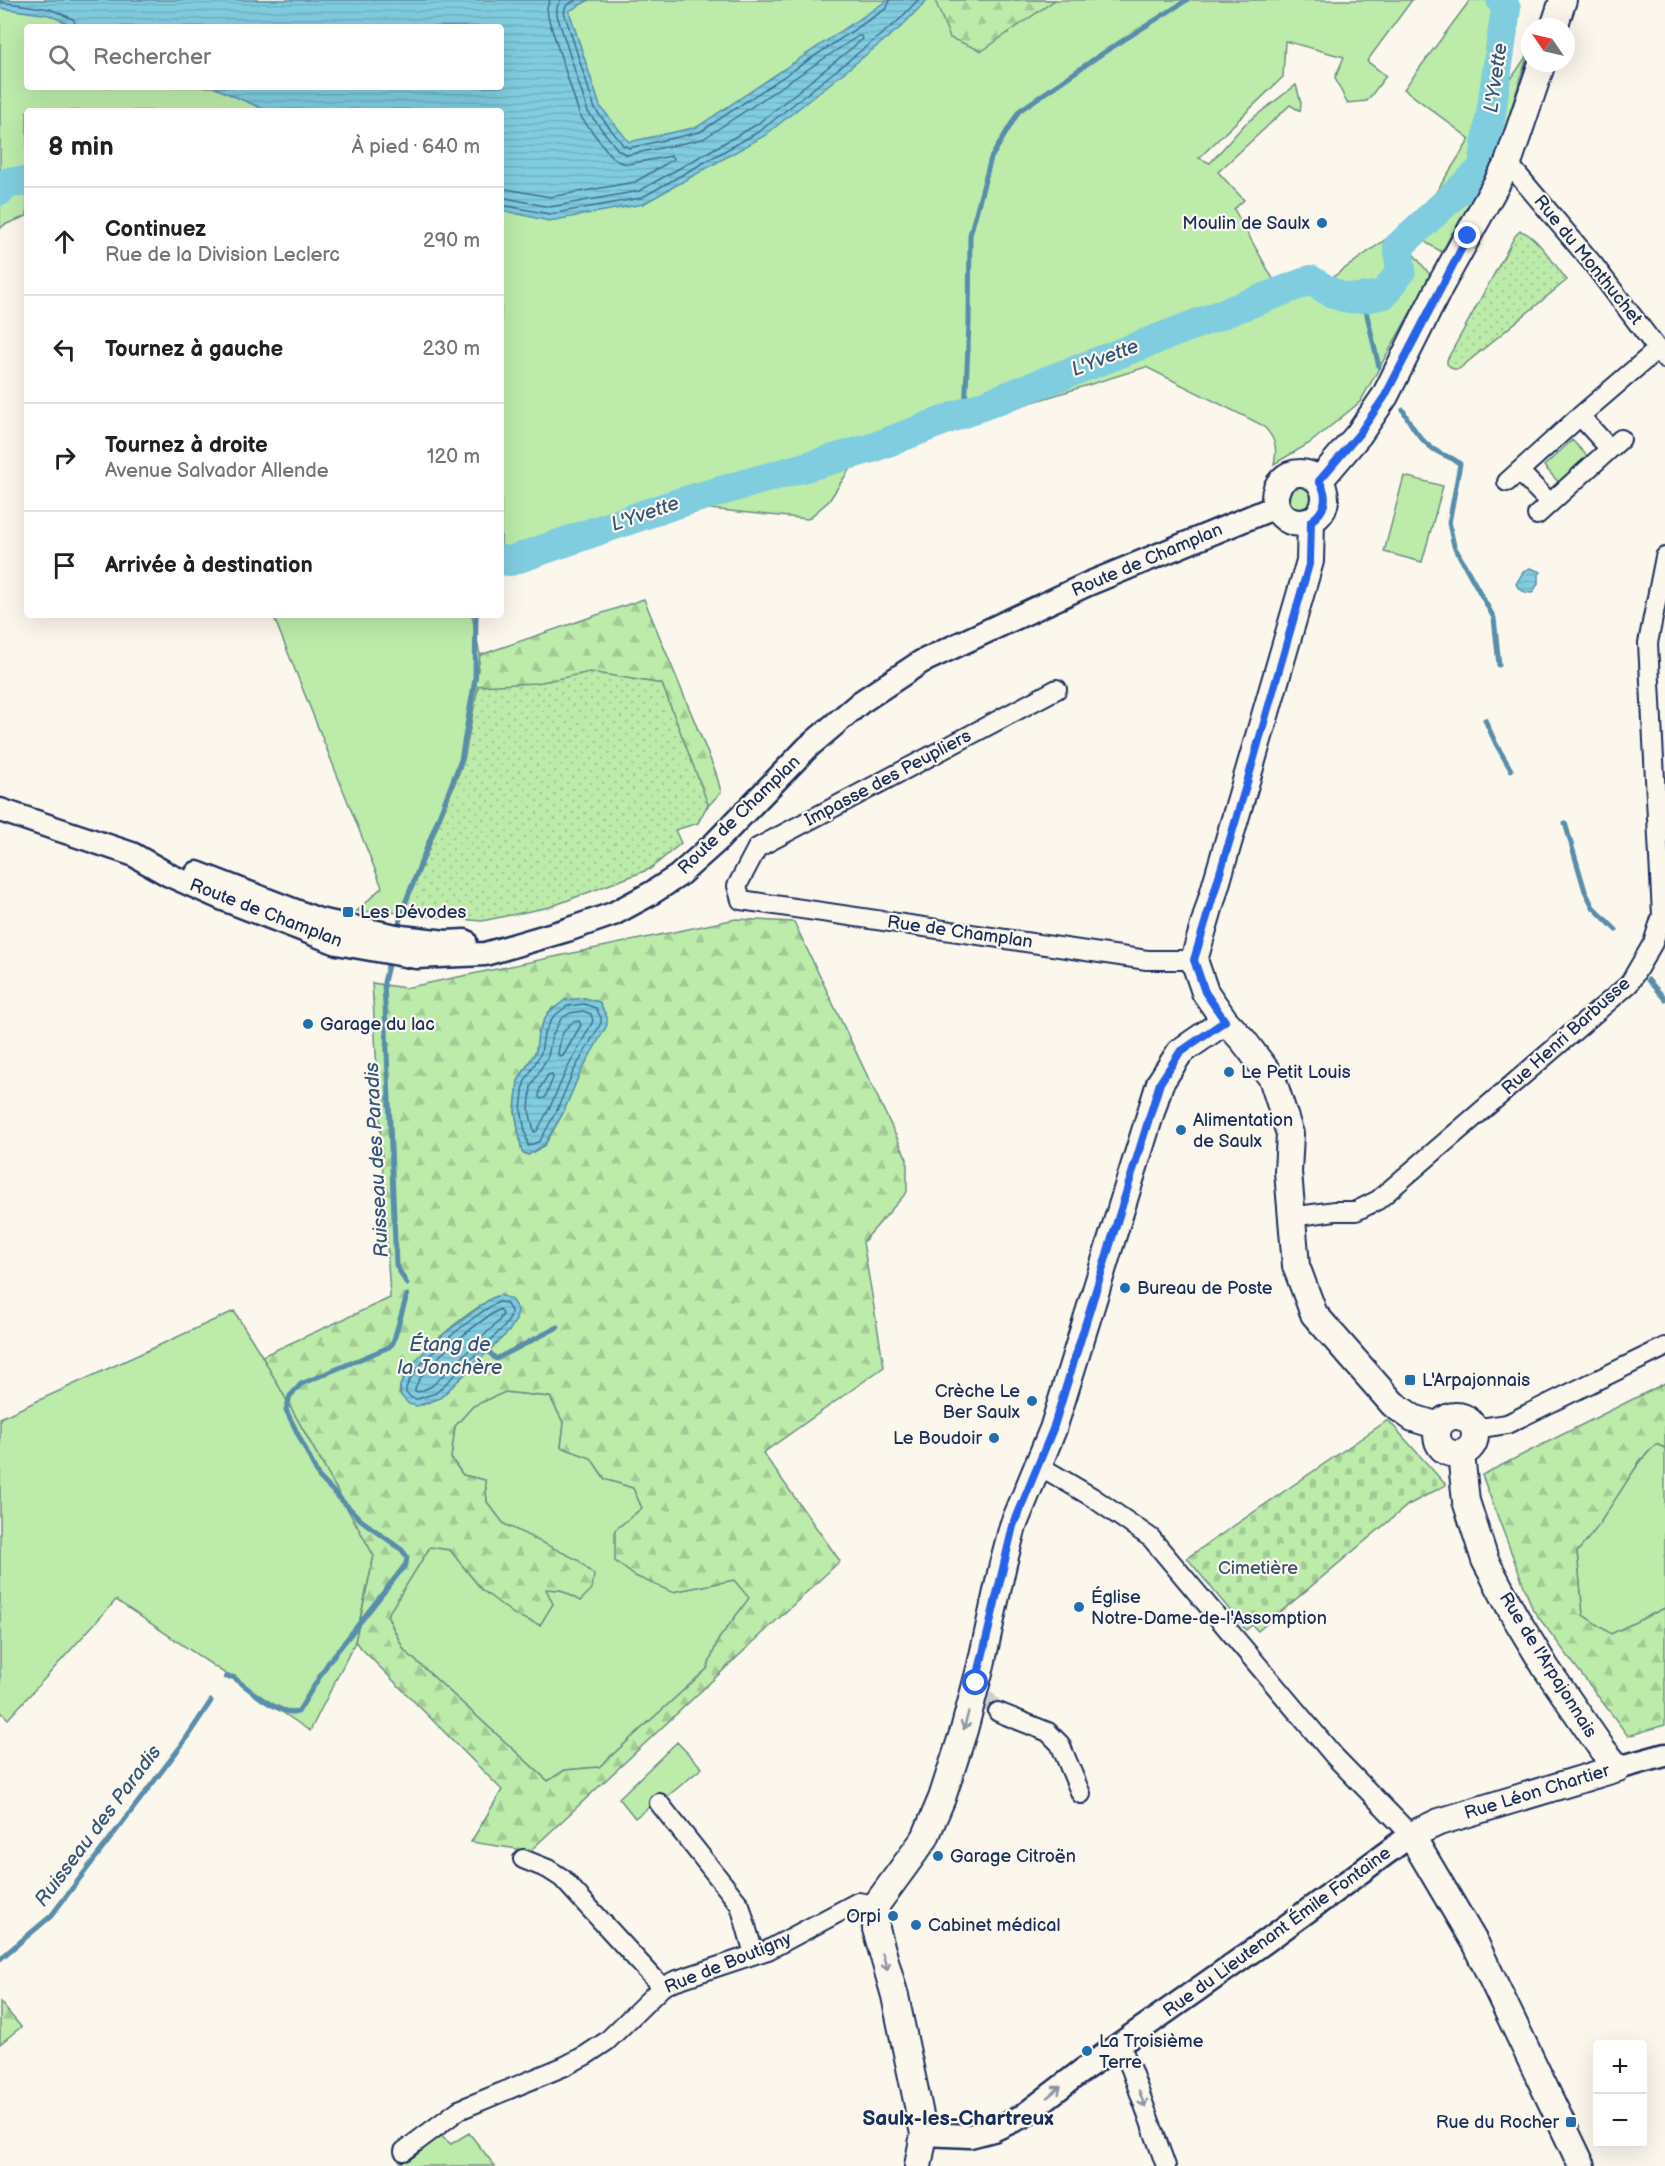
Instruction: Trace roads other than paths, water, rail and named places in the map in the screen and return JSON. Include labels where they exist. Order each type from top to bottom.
[{"type":"main road","points":[[1557,18],[1563,0]]},
{"type":"main road","points":[[1319,481],[1359,434],[1385,396],[1445,278],[1508,163],[1539,72]]},
{"type":"main road","points":[[1305,473],[1319,481],[1323,488],[1325,503],[1322,510],[1311,521],[1296,523],[1278,511],[1275,503],[1277,487],[1289,475],[1305,473]]},
{"type":"main road","points":[[1311,521],[1310,561],[1194,960],[1205,992],[1225,1021],[1272,1077],[1290,1134],[1288,1172],[1296,1266],[1314,1314],[1394,1404],[1413,1418],[1439,1426]]},
{"type":"main road","points":[[918,2166],[924,2134],[895,1996],[876,1929],[876,1905],[925,1838],[935,1818],[981,1682],[1003,1564],[1013,1526],[1053,1429],[1160,1083],[1180,1052],[1225,1021]]},
{"type":"main road","points":[[1457,1416],[1464,1418],[1474,1429],[1473,1444],[1461,1454],[1454,1454],[1441,1448],[1436,1433],[1443,1420],[1457,1416]]},
{"type":"main road","name":"Rue de l'Arpajonnais","points":[[1461,1454],[1466,1501],[1485,1560],[1546,1668],[1602,1749],[1618,1768]]},
{"type":"main road","name":"Rue Léon Chartier","points":[[1411,1835],[1439,1822],[1618,1768]]},
{"type":"main road","points":[[1411,1835],[1476,1945],[1582,2166]]},
{"type":"street","name":"Rue du Monthuchet","points":[[1508,163],[1593,264],[1662,354]]},
{"type":"street","points":[[1580,416],[1616,444],[1543,509],[1513,477],[1580,416],[1662,354]]},
{"type":"street","name":"Route de Champlan","points":[[0,810],[132,854],[169,875],[337,943],[498,941],[567,930],[613,914],[678,876],[716,843],[808,747],[861,702],[921,662],[1088,584],[1268,510],[1278,511]]},
{"type":"street","name":"Rue Henri Barbusse","points":[[1291,1217],[1335,1211],[1356,1211],[1378,1200],[1629,984],[1661,933],[1662,915],[1648,643],[1665,557]]},
{"type":"street","name":"Impasse des Peupliers","points":[[737,886],[757,848],[1057,689]]},
{"type":"street","name":"Rue de Champlan","points":[[737,886],[741,900],[1148,960],[1194,960]]},
{"type":"street","points":[[1474,1429],[1507,1424],[1665,1347]]},
{"type":"street","points":[[1038,1465],[1092,1497],[1150,1538],[1335,1757],[1411,1835]]},
{"type":"street","points":[[998,1712],[1048,1732],[1060,1744],[1081,1794]]},
{"type":"street","name":"Rue Léon Chartier","points":[[1618,1768],[1665,1755]]},
{"type":"street","points":[[659,1803],[740,1905],[754,1954]]},
{"type":"street","name":"Rue du Lieutenant Émile Fontaine","points":[[924,2134],[970,2136],[1009,2124],[1023,2116],[1411,1835]]},
{"type":"street","points":[[523,1859],[548,1869],[562,1878],[662,1987]]},
{"type":"street","name":"Rue de Boutigny","points":[[404,2151],[459,2110],[586,2055],[607,2041],[662,1987],[768,1950],[858,1902],[876,1905]]},
{"type":"street","points":[[1119,2045],[1131,2069],[1166,2166]]},
{"type":"water","points":[[0,0],[589,0],[569,11],[600,106],[629,142],[697,127],[888,0],[927,0],[901,27],[764,136],[643,204],[549,221],[504,211],[504,108],[261,108],[220,90],[504,90],[504,24],[69,24],[49,15],[0,8]]},
{"type":"water","points":[[1530,568],[1541,572],[1538,575],[1538,584],[1532,593],[1527,593],[1516,584],[1523,572]]},
{"type":"water","points":[[584,998],[599,1002],[607,1017],[607,1025],[579,1075],[563,1113],[544,1145],[528,1155],[522,1152],[515,1111],[518,1081],[536,1051],[538,1033],[548,1013],[565,1000]]},
{"type":"water","name":"Étang de la Jonchère","points":[[500,1295],[511,1299],[518,1310],[516,1320],[509,1331],[440,1398],[417,1406],[409,1404],[401,1396],[400,1385],[417,1359],[435,1341],[490,1299]]},
{"type":"waterway","points":[[965,412],[970,235],[991,158],[1019,111],[1100,55],[1187,0]]},
{"type":"waterway","name":"L'Yvette","points":[[504,560],[510,561],[675,504],[872,448],[1311,280],[1345,298],[1384,294],[1401,271],[1398,247],[1483,168],[1506,9],[1501,0]]},
{"type":"waterway","name":"L'Yvette","points":[[0,191],[9,182],[24,182]]},
{"type":"waterway","points":[[1363,298],[1379,367]]},
{"type":"waterway","points":[[1403,410],[1427,444],[1460,464],[1449,523],[1454,546],[1494,618],[1499,665]]},
{"type":"waterway","name":"Ruisseau des Paradis","points":[[397,931],[402,911],[461,760],[475,679],[476,618]]},
{"type":"waterway","points":[[1485,720],[1511,770]]},
{"type":"waterway","points":[[1565,823],[1585,891],[1593,907],[1616,930]]},
{"type":"waterway","name":"Ruisseau des Paradis","points":[[390,957],[384,982],[396,1265],[407,1284]]},
{"type":"waterway","points":[[1648,980],[1665,999]]},
{"type":"waterway","name":"Ruisseau des Paradis","points":[[226,1677],[233,1677],[273,1706],[290,1712],[298,1712],[328,1663],[406,1564],[407,1557],[402,1550],[361,1520],[319,1477],[286,1410],[290,1396],[301,1384],[389,1347],[393,1343],[407,1295]]},
{"type":"waterway","points":[[484,1347],[496,1359],[558,1327]]},
{"type":"waterway","name":"Ruisseau des Paradis","points":[[0,1959],[51,1916],[181,1746],[211,1701]]},
{"type":"tunnel","points":[[985,1698],[998,1712]]},
{"type":"place","name":"Moulin de Saulx","points":[[1322,223]]},
{"type":"place","name":"Les Dévodes","points":[[348,912]]},
{"type":"place","name":"Garage du lac","points":[[308,1024]]},
{"type":"place","name":"Le Petit Louis","points":[[1229,1072]]},
{"type":"place","name":"Alimentation de Saulx","points":[[1181,1130]]},
{"type":"place","name":"Bureau de Poste","points":[[1125,1288]]},
{"type":"place","name":"L'Arpajonnais","points":[[1410,1380]]},
{"type":"place","name":"Crèche Le Ber Saulx","points":[[1032,1401]]},
{"type":"place","name":"Le Boudoir","points":[[994,1438]]},
{"type":"place","name":"Église Notre-Dame-de-l'Assomption","points":[[1079,1607]]},
{"type":"place","name":"Garage Citroën","points":[[938,1856]]},
{"type":"place","name":"Orpi","points":[[893,1916]]},
{"type":"place","name":"Cabinet médical","points":[[916,1925]]},
{"type":"place","name":"La Troisième Terre","points":[[1087,2051]]},
{"type":"place","name":"Rue du Rocher","points":[[1571,2122]]},
{"type":"district","name":"Saulx-les-Chartreux","points":[[958,2118]]},
{"type":"park label","name":"Cimetière","points":[[1258,1568]]}]
